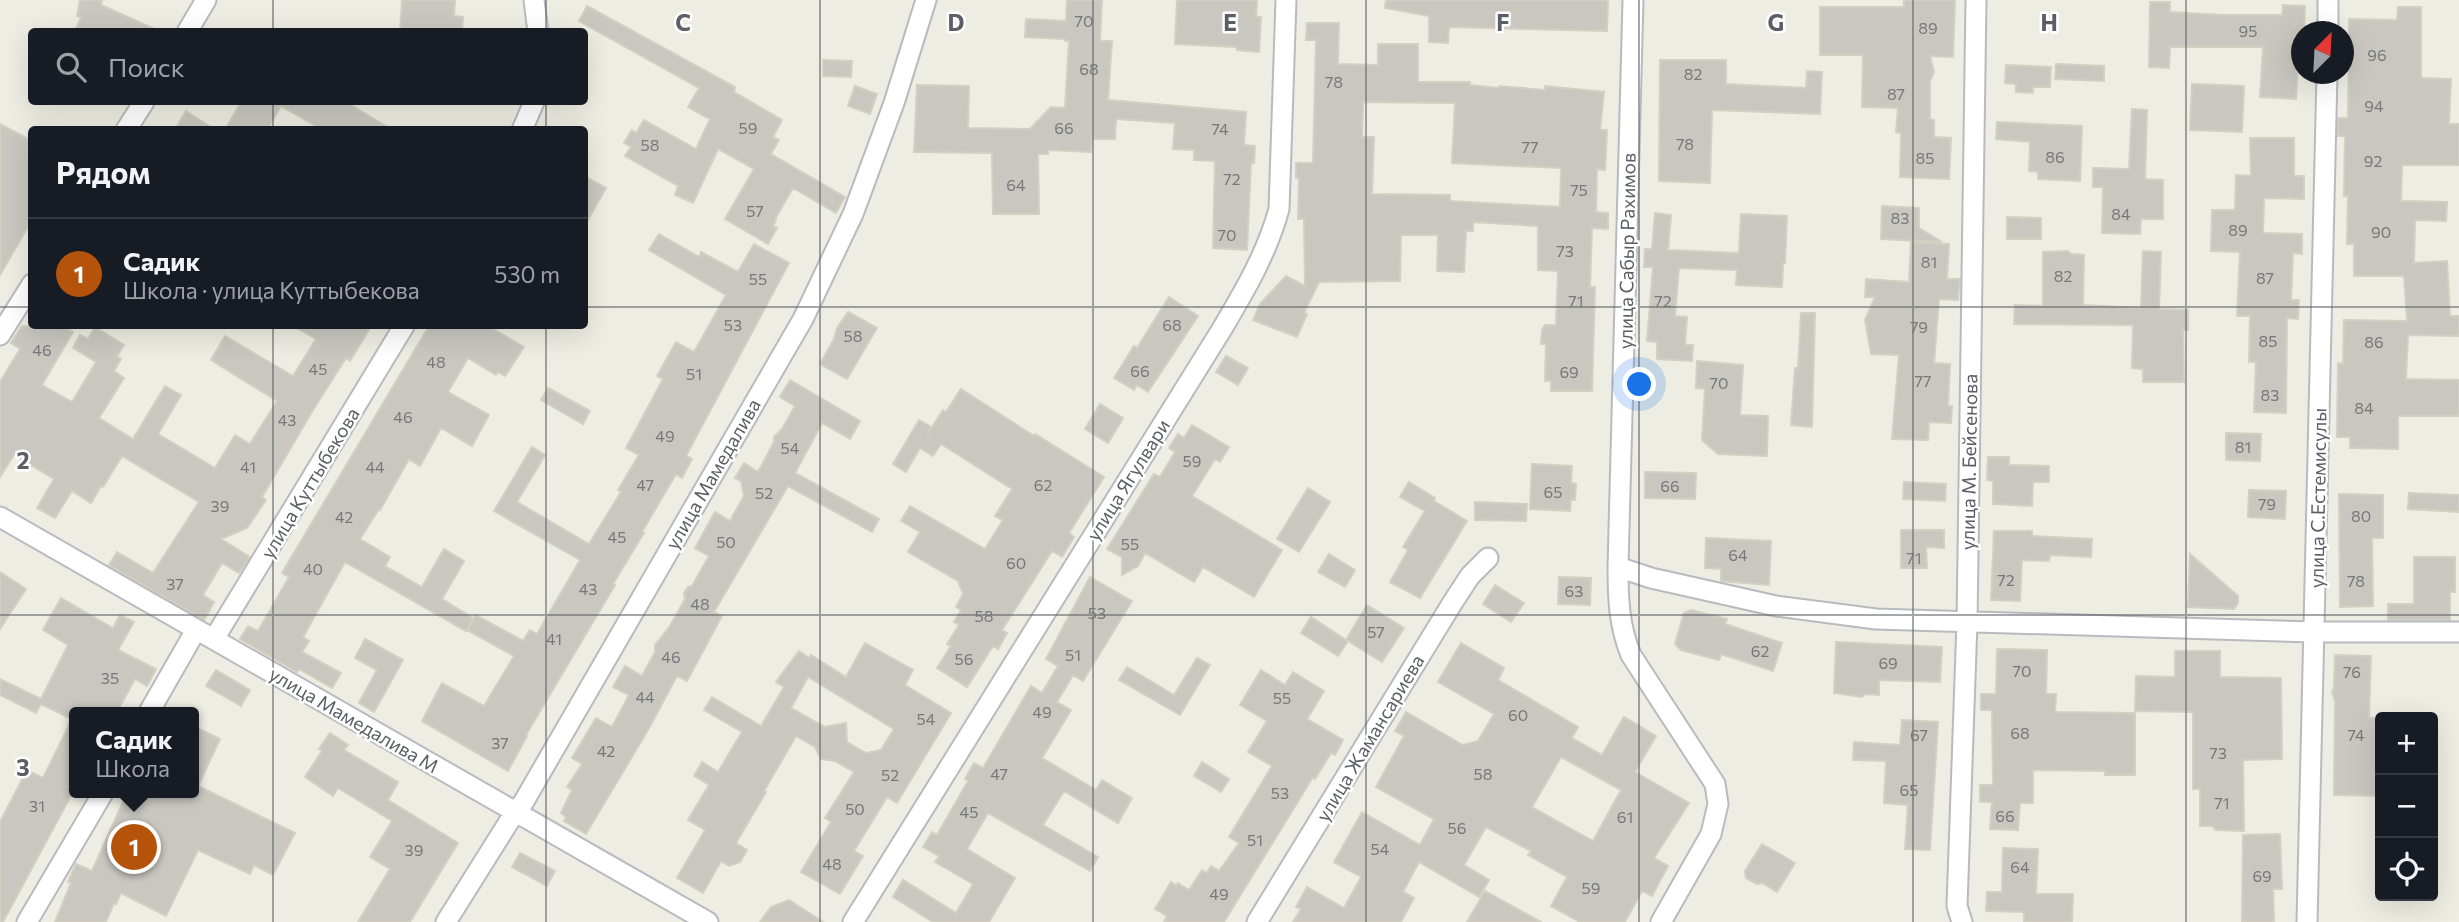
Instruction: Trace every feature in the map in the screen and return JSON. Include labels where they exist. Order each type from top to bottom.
[{"type":"street","points":[[189,28],[206,0]]},
{"type":"street","points":[[534,0],[538,28]]},
{"type":"street","name":"улица Мамедалива","points":[[446,922],[523,803],[803,319],[853,214],[894,103],[926,0]]},
{"type":"street","name":"улица Ягулвари","points":[[853,922],[1257,269],[1271,237],[1279,209],[1286,0]]},
{"type":"street","name":"улица Сабыр Рахимов","points":[[1633,0],[1619,612],[1630,655],[1714,784],[1718,804],[1712,834],[1661,922]]},
{"type":"street","name":"улица М. Бейсенова","points":[[1962,922],[1957,906],[1967,622],[1976,0]]},
{"type":"street","points":[[2328,0],[2328,21]]},
{"type":"street","name":"улица С.Естемисулы","points":[[2307,922],[2327,84]]},
{"type":"street","points":[[129,126],[142,105]]},
{"type":"street","points":[[524,126],[533,105]]},
{"type":"street","points":[[0,335],[28,290]]},
{"type":"street","name":"улица Куттыбекова","points":[[153,707],[205,635],[402,329]]},
{"type":"street","name":"улица Мамедалива М","points":[[0,517],[708,922]]},
{"type":"street","name":"улица Жамансариева","points":[[1257,922],[1452,602],[1470,576],[1488,558]]},
{"type":"street","points":[[1618,567],[1651,578],[1776,606],[1877,619],[2315,632],[2459,632]]},
{"type":"street","points":[[27,922],[100,798]]},
{"type":"building","points":[[80,0],[102,0],[101,5],[152,28],[77,28],[81,17],[77,16]]},
{"type":"building","points":[[402,0],[455,0],[454,16],[463,17],[462,28],[400,28]]},
{"type":"building","points":[[1067,0],[1102,0],[1100,41],[1112,41],[1108,100],[1246,112],[1244,145],[1255,146],[1254,163],[1251,163],[1247,250],[1213,248],[1215,161],[1194,160],[1194,150],[1173,149],[1175,123],[1116,119],[1115,139],[1092,139],[1091,152],[1048,150],[1048,154],[1038,154],[1039,214],[993,214],[992,153],[914,152],[917,85],[969,86],[968,128],[1030,129],[1051,107],[1065,108],[1069,41],[1025,37],[1026,19],[1066,21]]},
{"type":"building","points":[[1177,0],[1257,0],[1256,17],[1261,17],[1259,52],[1237,50],[1237,47],[1175,44]]},
{"type":"building","points":[[1386,0],[1608,0],[1607,31],[1449,27],[1448,43],[1429,42],[1429,16],[1385,8]]},
{"type":"building","points":[[1904,0],[1955,0],[1953,57],[1930,56],[1934,72],[1930,82],[1930,119],[1934,120],[1934,137],[1951,138],[1949,179],[1900,177],[1901,133],[1896,132],[1898,108],[1862,107],[1863,55],[1820,55],[1820,7],[1904,7]]},
{"type":"building","points":[[2150,2],[2170,2],[2170,12],[2223,15],[2282,15],[2283,5],[2305,6],[2304,21],[2291,21],[2291,84],[2297,84],[2296,99],[2260,97],[2263,47],[2170,47],[2169,68],[2149,67]]},
{"type":"building","points":[[587,6],[735,87],[734,92],[782,120],[773,137],[779,140],[771,154],[845,197],[836,213],[793,188],[775,219],[773,226],[777,228],[768,244],[725,219],[754,169],[718,149],[693,203],[675,195],[678,186],[625,156],[631,147],[624,143],[632,130],[636,133],[644,120],[696,149],[710,119],[688,107],[699,88],[579,21]]},
{"type":"building","points":[[2398,7],[2421,7],[2421,78],[2451,79],[2449,124],[2459,124],[2459,165],[2402,165],[2401,201],[2447,202],[2446,221],[2415,220],[2414,263],[2447,261],[2450,316],[2459,316],[2459,336],[2408,335],[2406,379],[2459,380],[2459,416],[2398,416],[2398,449],[2350,448],[2350,437],[2337,437],[2338,363],[2343,364],[2344,320],[2407,321],[2404,276],[2354,276],[2354,244],[2347,244],[2348,196],[2344,196],[2345,136],[2338,136],[2338,118],[2348,118],[2348,84],[2354,84],[2354,21],[2349,19],[2397,20]]},
{"type":"building","points":[[1307,23],[1339,23],[1338,64],[1378,65],[1378,44],[1418,44],[1418,82],[1470,82],[1470,85],[1545,90],[1545,86],[1604,92],[1600,130],[1607,130],[1605,170],[1597,169],[1596,212],[1608,213],[1608,229],[1592,228],[1590,287],[1595,287],[1592,391],[1551,391],[1551,381],[1545,381],[1546,344],[1541,344],[1542,330],[1545,325],[1556,325],[1558,271],[1538,270],[1538,226],[1473,222],[1473,231],[1466,231],[1464,272],[1437,271],[1438,235],[1401,235],[1400,281],[1319,282],[1304,313],[1307,314],[1297,337],[1253,320],[1260,304],[1286,276],[1305,286],[1304,219],[1298,219],[1299,178],[1296,178],[1296,163],[1313,163],[1316,40],[1306,40]],"holes":[[[1363,102],[1455,103],[1452,163],[1561,168],[1560,207],[1450,201],[1450,195],[1372,194],[1374,137],[1362,137]]]},
{"type":"building","points":[[823,60],[852,61],[851,77],[823,76]]},
{"type":"building","points":[[1660,60],[1726,60],[1726,84],[1806,88],[1807,71],[1822,72],[1820,114],[1712,110],[1710,183],[1659,181]]},
{"type":"building","points":[[2056,64],[2104,66],[2104,81],[2055,79]]},
{"type":"building","points":[[2006,65],[2051,67],[2050,87],[2033,87],[2033,93],[2016,92],[2016,84],[2005,83]]},
{"type":"building","points":[[2192,84],[2244,86],[2242,132],[2190,130]]},
{"type":"building","points":[[855,86],[877,94],[870,114],[848,106]]},
{"type":"building","points":[[239,105],[351,105],[385,126],[316,126],[281,106],[269,126],[227,126]]},
{"type":"building","points":[[2132,109],[2147,110],[2145,179],[2163,180],[2163,219],[2141,219],[2140,234],[2102,233],[2103,187],[2093,187],[2093,168],[2129,169]]},
{"type":"building","points":[[186,111],[209,126],[177,126]]},
{"type":"building","points":[[1997,122],[2082,126],[2080,181],[2038,179],[2038,172],[2029,171],[2030,142],[1996,139]]},
{"type":"building","points":[[0,124],[28,139],[28,227],[0,275]]},
{"type":"building","points":[[2250,138],[2294,138],[2294,176],[2304,176],[2304,199],[2264,198],[2263,233],[2302,234],[2302,254],[2293,253],[2291,300],[2299,300],[2298,319],[2287,318],[2286,413],[2254,412],[2256,362],[2249,362],[2250,316],[2237,316],[2240,252],[2211,251],[2212,210],[2235,210],[2236,175],[2251,176]]},
{"type":"building","points":[[588,178],[606,188],[588,220]]},
{"type":"building","points":[[1882,206],[1919,208],[1919,228],[1942,242],[1881,239]]},
{"type":"building","points":[[1655,213],[1671,215],[1668,250],[1739,253],[1741,214],[1787,216],[1782,287],[1736,285],[1737,270],[1679,268],[1675,316],[1687,317],[1685,345],[1693,345],[1692,361],[1657,359],[1657,342],[1647,341],[1653,267],[1644,267],[1645,249],[1652,249]]},
{"type":"building","points":[[2007,217],[2041,218],[2041,239],[2007,239]]},
{"type":"building","points":[[659,234],[699,257],[701,252],[738,272],[754,244],[789,263],[686,456],[692,459],[682,478],[676,474],[508,771],[422,721],[442,683],[484,706],[514,656],[467,630],[476,615],[523,641],[530,630],[537,634],[580,560],[494,511],[532,447],[545,455],[517,502],[589,544],[621,492],[618,490],[639,455],[626,448],[663,379],[657,376],[676,342],[694,352],[726,295],[649,250]]},
{"type":"building","points":[[1911,242],[1949,244],[1947,279],[1960,279],[1958,300],[1939,299],[1934,363],[1950,364],[1948,406],[1952,406],[1951,423],[1929,422],[1928,440],[1892,439],[1899,355],[1871,354],[1865,320],[1875,297],[1865,297],[1866,279],[1909,282]]},
{"type":"building","points":[[2068,251],[2071,254],[2084,255],[2083,305],[2141,308],[2143,251],[2161,252],[2159,309],[2188,310],[2188,330],[2183,330],[2184,382],[2143,382],[2143,369],[2132,368],[2133,325],[2014,324],[2015,305],[2043,306],[2043,252]]},
{"type":"building","points":[[1169,297],[1198,316],[1148,392],[1137,385],[1134,390],[1114,378],[1134,346],[1137,348]]},
{"type":"building","points":[[848,312],[877,328],[847,379],[820,364]]},
{"type":"building","points":[[1801,313],[1815,313],[1812,427],[1791,425]]},
{"type":"building","points":[[22,326],[28,326],[28,329],[68,329],[73,332],[42,385],[72,402],[96,362],[73,348],[80,335],[88,339],[94,329],[98,329],[124,345],[117,356],[121,359],[114,371],[124,378],[99,418],[133,439],[165,386],[181,395],[158,434],[215,468],[235,435],[250,444],[277,401],[211,360],[225,336],[293,376],[316,339],[298,329],[369,329],[350,361],[346,358],[313,410],[262,497],[266,500],[247,528],[221,539],[250,557],[239,573],[222,563],[203,595],[214,602],[204,620],[109,565],[117,552],[153,573],[199,502],[122,456],[91,503],[72,491],[55,518],[37,508],[54,479],[14,455],[0,477],[0,382],[20,349],[11,343]]},
{"type":"building","points":[[427,329],[493,329],[524,347],[505,376],[498,372],[496,375],[468,358],[448,392],[489,415],[472,446],[441,428],[420,466],[409,459],[360,539],[390,557],[385,566],[422,587],[444,549],[464,561],[442,599],[473,618],[466,631],[345,562],[303,637],[309,641],[302,652],[341,673],[332,688],[299,669],[297,672],[240,639],[248,626],[258,631],[289,577],[282,573]]},
{"type":"building","points":[[1226,356],[1248,368],[1238,385],[1216,372]]},
{"type":"building","points":[[1697,361],[1743,365],[1740,415],[1768,416],[1767,456],[1718,454],[1702,440],[1705,389],[1696,388]]},
{"type":"building","points":[[790,380],[860,421],[850,439],[822,423],[795,473],[879,519],[872,532],[788,486],[714,612],[722,616],[687,681],[677,676],[586,834],[564,821],[566,817],[561,813],[572,790],[567,787],[582,764],[572,758],[596,718],[612,727],[629,695],[613,687],[625,666],[642,676],[655,652],[655,645],[670,626],[685,599],[684,593],[692,586],[709,556],[695,548],[715,512],[730,521],[744,496],[741,481],[735,478],[744,463],[758,472],[774,437],[782,429],[795,406],[780,397]]},
{"type":"building","points":[[548,388],[590,411],[583,424],[541,400]]},
{"type":"building","points":[[961,389],[1104,477],[1069,533],[1074,537],[1062,557],[1052,551],[1002,630],[1007,633],[998,649],[993,646],[967,687],[937,668],[951,646],[947,644],[959,625],[954,622],[961,610],[956,607],[963,594],[958,581],[908,552],[920,532],[901,521],[910,506],[985,549],[1003,520],[995,516],[1012,489],[941,444],[933,456],[920,448],[906,472],[893,464],[919,420],[931,427],[927,435]]},
{"type":"building","points":[[1100,404],[1123,418],[1108,443],[1085,429]]},
{"type":"building","points":[[1192,425],[1229,447],[1220,462],[1215,459],[1192,496],[1282,550],[1254,597],[1203,567],[1194,582],[1145,553],[1138,566],[1122,575],[1122,557],[1107,549],[1154,474],[1160,477],[1175,452],[1169,448],[1178,434],[1184,438]]},
{"type":"building","points":[[2226,433],[2261,434],[2260,461],[2226,460]]},
{"type":"building","points":[[1988,457],[2009,457],[2009,465],[2049,466],[2049,482],[2033,482],[2032,506],[1993,504],[1993,481],[1987,480]]},
{"type":"building","points":[[1532,464],[1572,466],[1571,483],[1576,484],[1575,500],[1571,500],[1570,511],[1530,509]]},
{"type":"building","points":[[1645,472],[1696,473],[1695,499],[1645,498]]},
{"type":"building","points":[[1409,482],[1467,521],[1420,598],[1390,582],[1408,550],[1403,547],[1425,511],[1400,497]]},
{"type":"building","points":[[1904,482],[1946,484],[1945,501],[1903,499]]},
{"type":"building","points":[[1308,488],[1330,502],[1299,552],[1277,539]]},
{"type":"building","points":[[2249,490],[2286,491],[2285,519],[2248,517]]},
{"type":"building","points":[[2409,493],[2459,495],[2459,512],[2408,509]]},
{"type":"building","points":[[2339,494],[2383,495],[2383,538],[2372,538],[2373,606],[2340,607]]},
{"type":"building","points":[[1475,502],[1527,504],[1526,521],[1475,520]]},
{"type":"building","points":[[1901,530],[1944,530],[1944,548],[1926,547],[1927,568],[1901,568]]},
{"type":"building","points":[[1994,531],[2032,531],[2032,536],[2092,539],[2091,557],[2050,555],[2049,561],[2022,560],[2020,601],[1991,600]]},
{"type":"building","points":[[1706,538],[1771,541],[1769,585],[1721,581],[1721,569],[1705,568]]},
{"type":"building","points":[[1329,554],[1355,570],[1345,587],[1318,572]]},
{"type":"building","points":[[2190,554],[2238,596],[2234,609],[2188,607]]},
{"type":"building","points":[[2414,557],[2455,557],[2455,592],[2450,592],[2450,620],[2388,620],[2388,604],[2414,604]]},
{"type":"building","points":[[0,572],[26,589],[0,629]]},
{"type":"building","points":[[1090,577],[1132,601],[1083,681],[1073,675],[1057,702],[1071,710],[1042,758],[1096,790],[1102,780],[1132,798],[1118,823],[1064,791],[1043,825],[1098,857],[1090,871],[988,813],[967,849],[1015,878],[989,922],[933,922],[893,897],[903,880],[956,913],[973,884],[935,862],[939,856],[923,847],[932,832],[937,835],[968,781],[965,779],[974,763],[983,768],[1031,686],[1042,693],[1058,666],[1046,659]]},
{"type":"building","points":[[1559,577],[1591,578],[1590,605],[1558,604]]},
{"type":"building","points":[[1495,585],[1524,603],[1511,622],[1483,604]]},
{"type":"building","points":[[61,598],[113,628],[120,615],[134,622],[118,650],[156,669],[147,686],[135,679],[120,707],[69,707],[69,718],[41,704],[36,713],[0,695],[0,679],[41,699],[68,645],[43,630]]},
{"type":"building","points":[[1367,605],[1404,628],[1382,662],[1348,641],[1338,656],[1301,633],[1311,617],[1346,640]]},
{"type":"building","points":[[1691,610],[1727,619],[1725,624],[1782,643],[1773,671],[1721,654],[1719,660],[1681,650],[1675,644],[1684,613]]},
{"type":"building","points":[[365,639],[403,660],[374,712],[359,703],[377,670],[355,658]]},
{"type":"building","points":[[1836,642],[1942,647],[1940,682],[1879,680],[1879,695],[1865,694],[1862,697],[1834,693]]},
{"type":"building","points":[[865,643],[913,670],[905,685],[951,713],[897,803],[887,797],[854,851],[863,856],[840,894],[801,872],[831,822],[825,818],[854,772],[835,761],[821,759],[815,747],[796,736],[736,843],[747,850],[740,862],[729,866],[721,861],[703,893],[677,878],[705,830],[688,820],[709,785],[694,776],[702,762],[718,772],[742,732],[704,710],[712,697],[761,726],[784,687],[776,682],[799,651],[809,658],[811,655],[846,677]],"holes":[[[808,677],[894,729],[881,750],[866,753],[847,742],[846,723],[825,727],[791,708]]]},
{"type":"building","points":[[1461,643],[1504,668],[1498,680],[1578,727],[1572,738],[1602,755],[1624,717],[1656,736],[1635,772],[1689,803],[1654,858],[1668,866],[1652,896],[1642,891],[1625,922],[1580,922],[1551,906],[1567,877],[1528,855],[1531,851],[1486,827],[1464,865],[1489,880],[1479,897],[1419,862],[1403,892],[1414,898],[1401,922],[1293,922],[1301,909],[1296,907],[1307,887],[1344,908],[1361,877],[1334,862],[1362,812],[1420,845],[1434,819],[1376,787],[1404,736],[1395,731],[1406,712],[1463,745],[1478,741],[1494,714],[1438,682]],"holes":[[[1561,757],[1621,790],[1593,841],[1532,807]]]},
{"type":"building","points":[[1997,649],[2047,650],[2046,694],[2056,694],[2055,712],[2135,713],[2135,775],[2105,775],[2105,771],[2033,770],[2033,803],[2020,803],[2018,830],[1990,829],[1992,802],[1980,802],[1980,785],[1993,785],[1992,710],[1981,710],[1981,694],[1996,694]]},
{"type":"building","points":[[2175,651],[2220,651],[2220,677],[2281,678],[2282,759],[2243,760],[2244,831],[2216,830],[2212,826],[2200,826],[2200,789],[2193,789],[2193,712],[2135,711],[2136,676],[2175,677]]},
{"type":"building","points":[[2335,655],[2371,656],[2369,718],[2375,718],[2375,796],[2334,795]]},
{"type":"building","points":[[1197,658],[1210,665],[1180,715],[1119,680],[1127,667],[1174,695]]},
{"type":"building","points":[[216,670],[250,690],[241,706],[206,686]]},
{"type":"building","points":[[1261,670],[1285,685],[1293,672],[1324,691],[1307,719],[1343,740],[1335,755],[1331,753],[1315,779],[1313,777],[1224,922],[1164,922],[1167,916],[1155,909],[1171,882],[1189,890],[1202,870],[1207,873],[1211,866],[1219,871],[1239,843],[1229,837],[1272,766],[1248,752],[1267,721],[1240,705]]},
{"type":"building","points":[[1902,720],[1938,722],[1930,850],[1905,849],[1908,805],[1884,803],[1886,761],[1853,760],[1854,742],[1900,745]]},
{"type":"building","points":[[69,725],[70,798],[3,922],[0,922],[0,822],[27,770],[43,778]]},
{"type":"building","points":[[199,729],[220,739],[199,784]]},
{"type":"building","points":[[330,733],[348,745],[344,750],[398,782],[388,800],[458,843],[410,922],[358,922],[390,869],[370,857],[392,821],[338,788],[333,796],[305,777]]},
{"type":"building","points":[[1202,762],[1229,779],[1221,792],[1194,776]]},
{"type":"building","points":[[199,786],[295,833],[273,875],[254,865],[250,874],[198,850],[166,916],[121,893],[106,922],[55,922],[76,864],[92,871],[125,798],[199,798]]},
{"type":"building","points":[[2280,834],[2282,889],[2273,889],[2274,922],[2242,922],[2243,835]]},
{"type":"building","points":[[1762,844],[1795,863],[1777,892],[1746,878],[1745,871]]},
{"type":"building","points":[[2003,848],[2038,849],[2036,894],[2073,894],[2072,922],[2024,922],[2024,912],[1986,911],[1987,892],[2002,892]]},
{"type":"building","points":[[520,853],[555,871],[547,886],[512,867]]},
{"type":"building","points":[[1485,891],[1541,922],[1467,922]]},
{"type":"building","points":[[789,900],[823,922],[760,922],[771,907]]},
{"type":"place","name":"Садик","points":[[134,847]]}]
